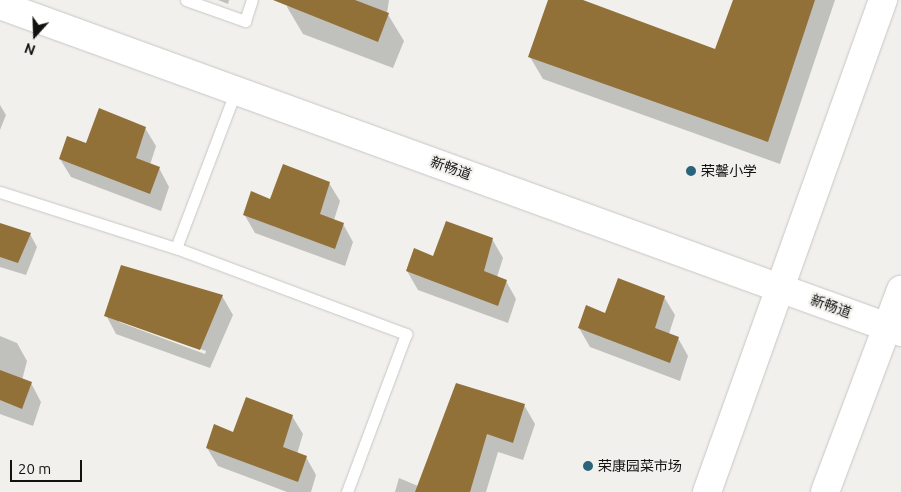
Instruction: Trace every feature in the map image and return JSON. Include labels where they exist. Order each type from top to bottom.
[{"type":"street","points":[[708,492],[779,287],[883,0]]},
{"type":"street","name":"新畅道","points":[[0,5],[894,329]]},
{"type":"street","points":[[824,492],[894,329],[901,290]]},
{"type":"lane","points":[[186,0],[245,21],[252,0]]},
{"type":"lane","points":[[176,248],[236,90]]},
{"type":"lane","points":[[0,192],[176,248],[406,334],[347,492]]},
{"type":"building","points":[[273,0],[355,0],[389,13],[378,42]]},
{"type":"building","points":[[548,0],[583,0],[715,49],[733,0],[815,0],[768,142],[528,57]]},
{"type":"building","points":[[99,108],[146,127],[136,158],[160,167],[150,194],[59,159],[67,136],[86,143]]},
{"type":"building","points":[[283,164],[330,182],[320,214],[344,223],[335,249],[243,215],[251,191],[270,199]]},
{"type":"building","points":[[446,221],[493,238],[484,271],[507,280],[498,306],[406,271],[414,248],[433,256]]},
{"type":"building","points":[[0,223],[31,233],[18,263],[0,257]]},
{"type":"building","points":[[121,265],[223,295],[200,350],[104,316]]},
{"type":"building","points":[[618,278],[665,296],[655,328],[679,337],[670,363],[578,328],[586,305],[605,313]]},
{"type":"building","points":[[0,370],[32,382],[22,409],[0,400]]},
{"type":"building","points":[[456,383],[525,404],[513,443],[487,434],[470,492],[415,492]]},
{"type":"building","points":[[246,397],[293,415],[283,447],[307,456],[298,482],[206,448],[214,424],[233,432]]},
{"type":"place","name":"荣馨小学","points":[[691,171]]},
{"type":"place","name":"荣康园菜市场","points":[[588,466]]}]
